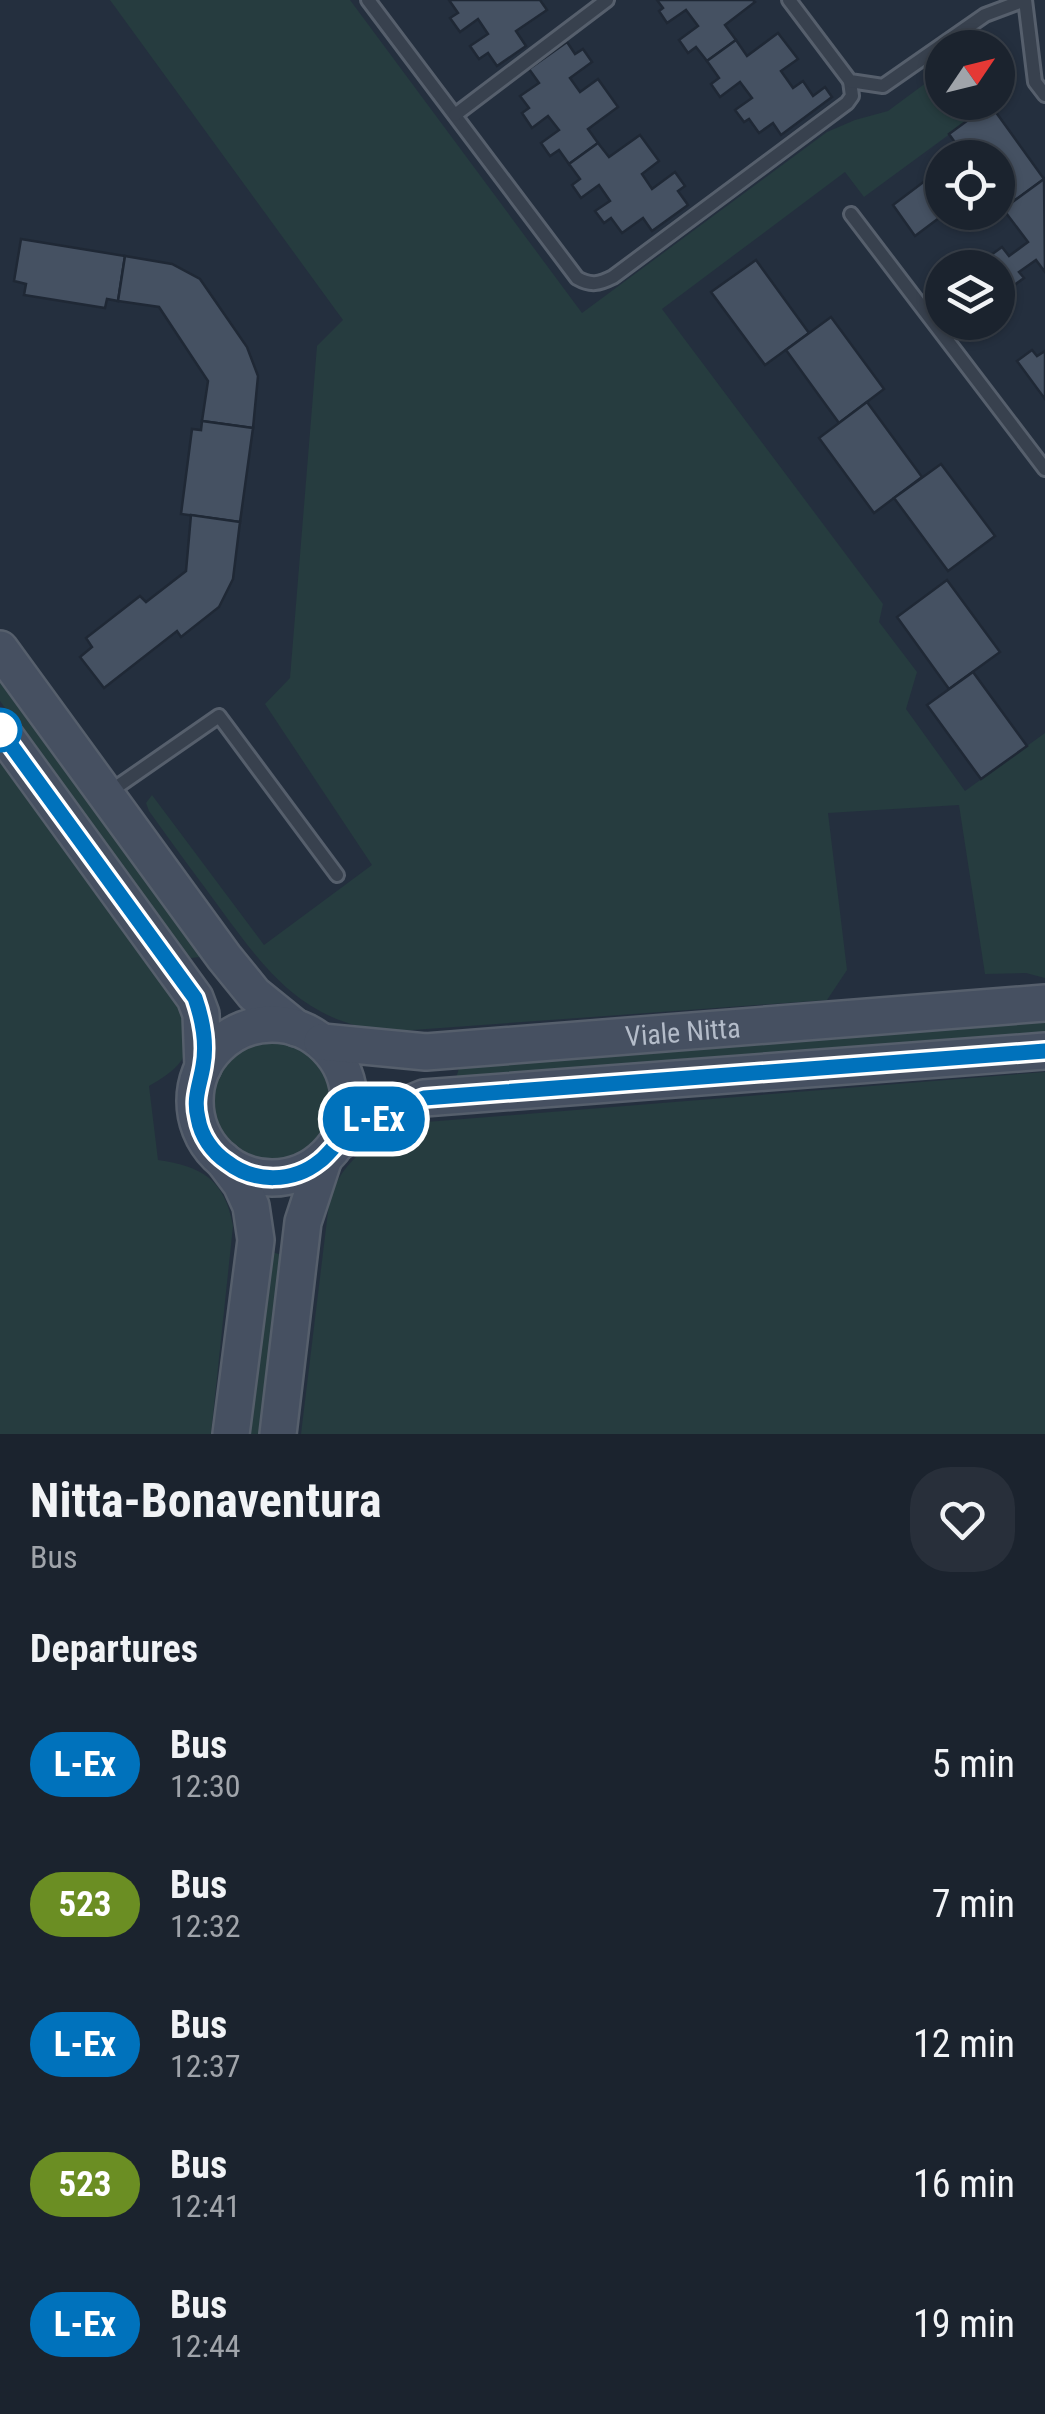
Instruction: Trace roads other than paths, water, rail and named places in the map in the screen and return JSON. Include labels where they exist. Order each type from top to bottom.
[{"type":"main road","points":[[0,649],[224,957],[254,994],[335,1057],[347,1085],[348,1115],[330,1150],[304,1222],[278,1434]]},
{"type":"main road","points":[[0,730],[195,998],[201,1014],[203,1067],[196,1096],[197,1117],[209,1145],[240,1184],[251,1206],[256,1240],[231,1434]]},
{"type":"main road","name":"Viale Nitta","points":[[309,1035],[426,1052],[1045,1003]]},
{"type":"main road","points":[[203,1067],[221,1044],[247,1028],[276,1024],[309,1035]]},
{"type":"main road","points":[[223,1160],[249,1174],[269,1178],[298,1173],[375,1118],[424,1098],[1045,1051]]},
{"type":"lane","points":[[368,0],[576,278],[588,284],[614,277],[852,96],[850,81],[789,0]]},
{"type":"lane","points":[[455,116],[606,0]]},
{"type":"lane","points":[[850,81],[883,86],[985,16],[1025,0],[1036,82],[1045,95]]},
{"type":"lane","points":[[851,214],[1044,466]]},
{"type":"lane","points":[[106,795],[219,716],[338,875]]}]
